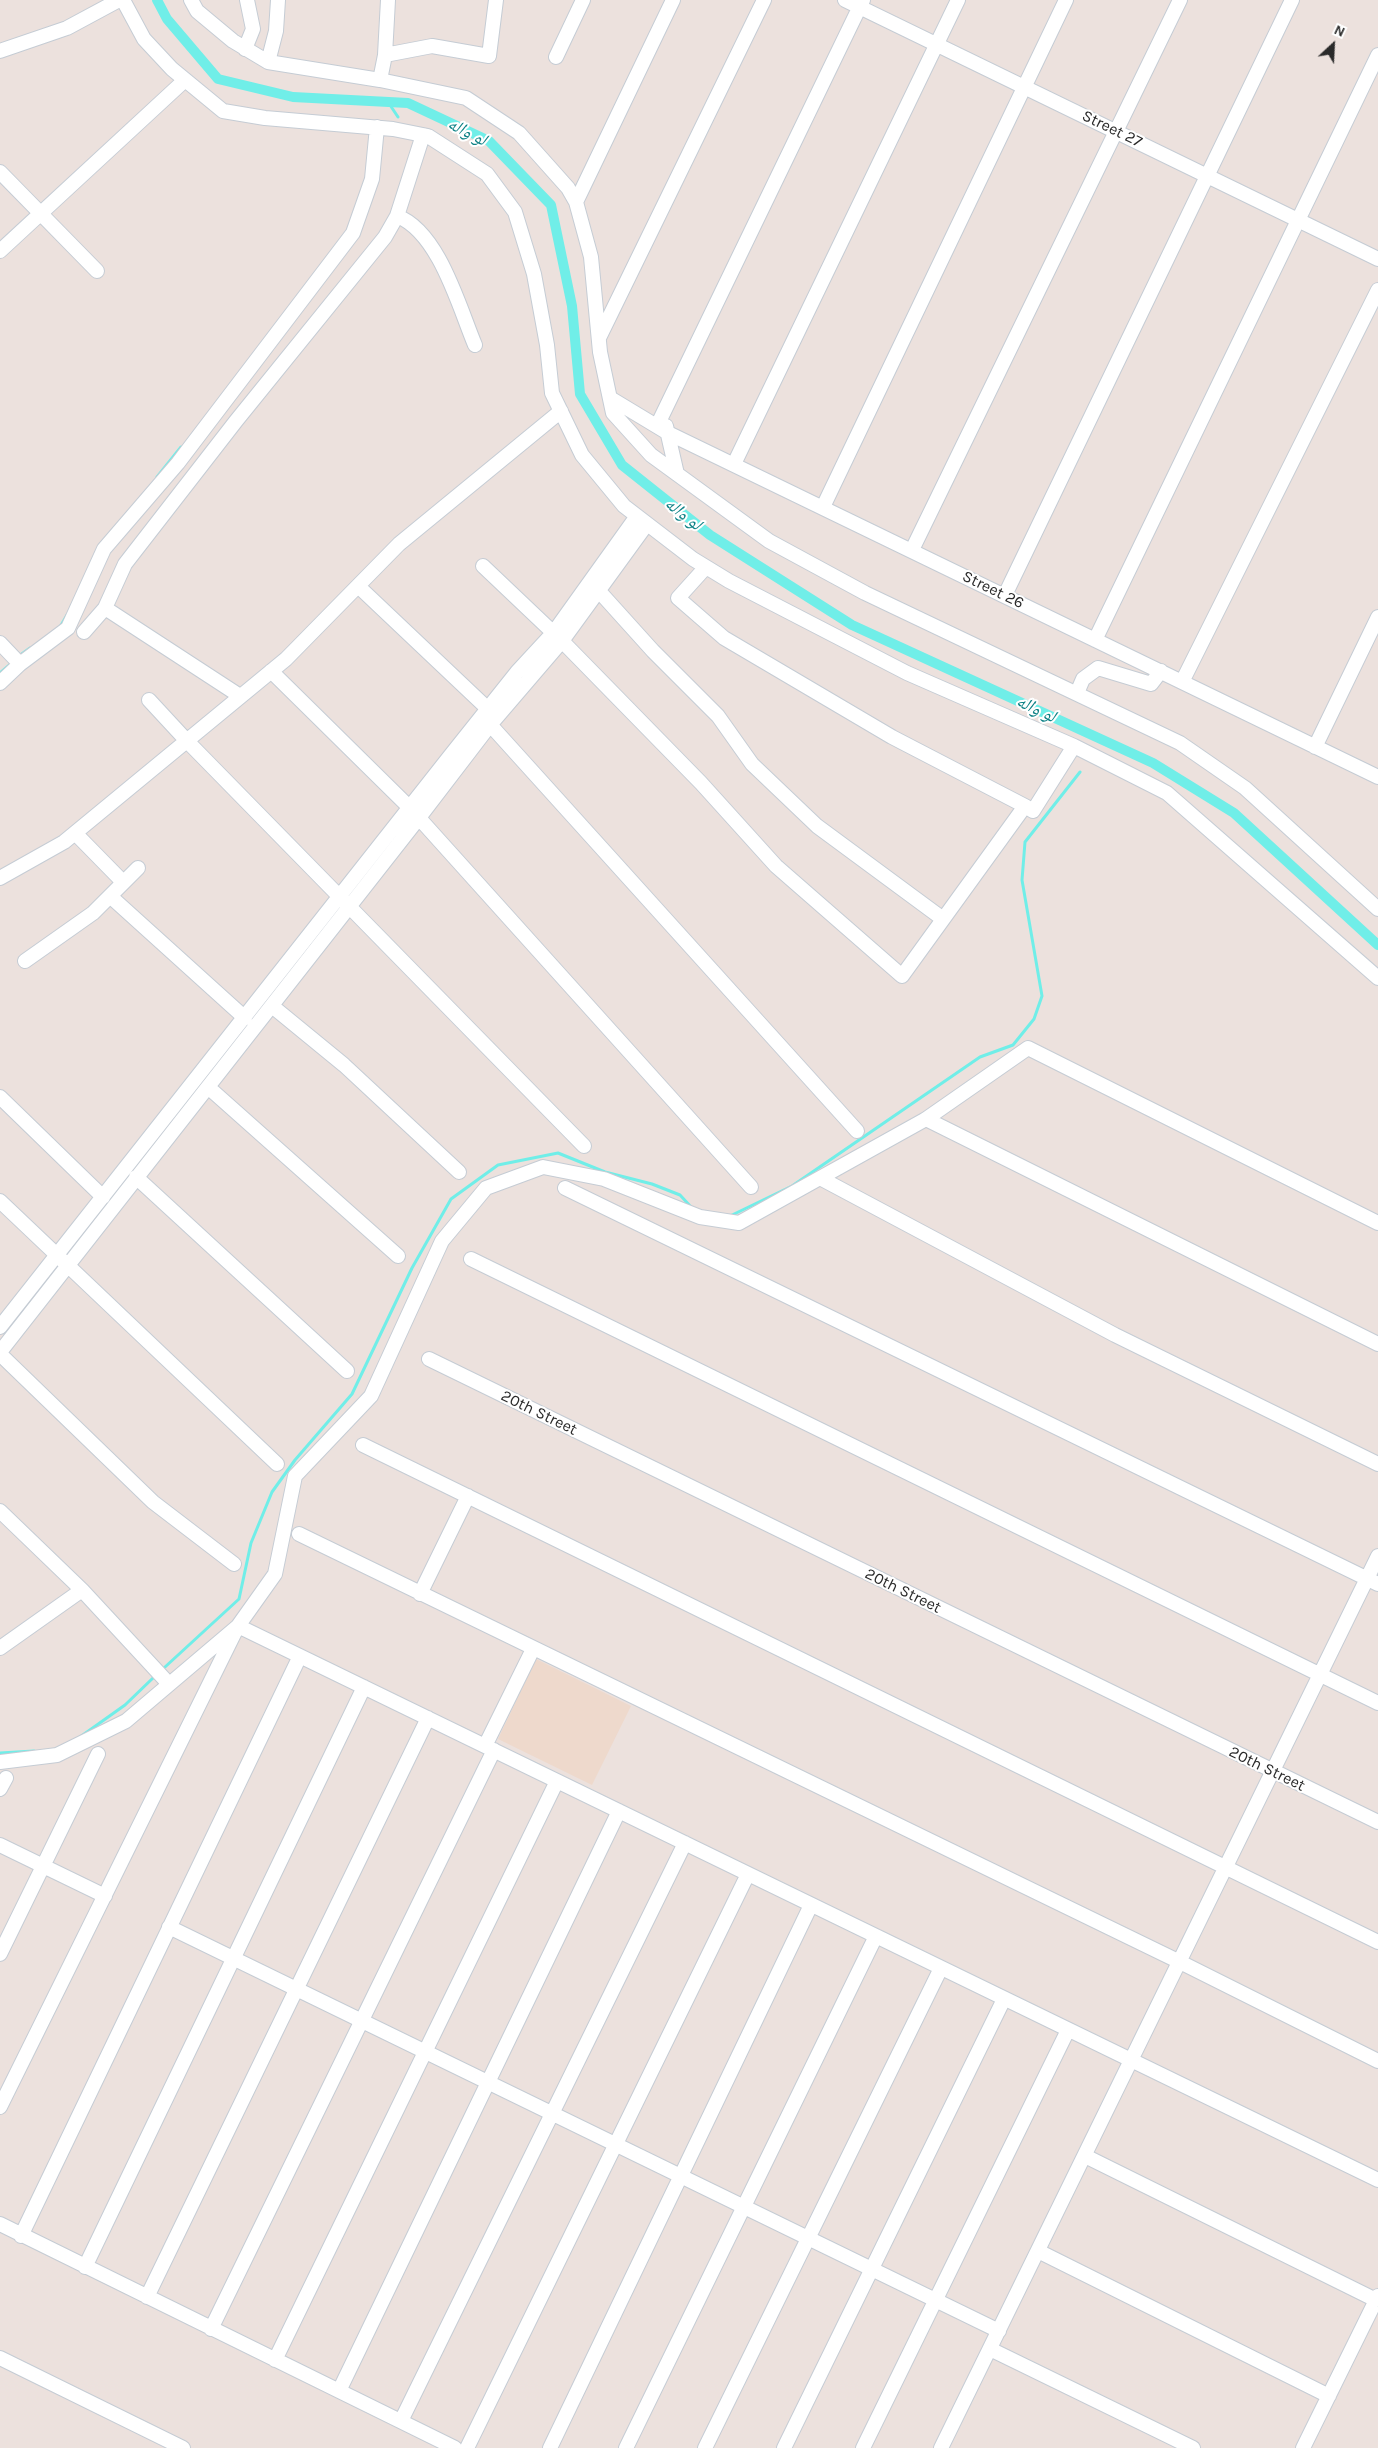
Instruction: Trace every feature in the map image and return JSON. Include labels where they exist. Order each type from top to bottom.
[{"type":"street","points":[[0,51],[67,28],[119,0]]},
{"type":"street","points":[[124,0],[144,39],[185,80],[223,110],[265,118],[377,127],[423,135],[487,174],[515,212],[534,274],[547,345],[552,393],[582,455],[624,506],[706,567],[907,673],[1074,746],[1167,793],[1378,978]]},
{"type":"street","points":[[191,0],[197,11],[233,41],[268,62],[380,80],[466,98],[519,133],[568,188],[576,202],[590,257],[599,339],[613,414],[651,455],[769,541],[865,593],[1180,743],[1245,788],[1378,909]]},
{"type":"street","points":[[245,49],[253,30],[247,0]]},
{"type":"street","points":[[268,62],[276,31],[278,0]]},
{"type":"street","points":[[380,80],[385,56],[388,0]]},
{"type":"street","points":[[385,56],[432,46],[489,56],[496,0]]},
{"type":"street","points":[[556,57],[583,0]]},
{"type":"street","points":[[576,202],[673,0]]},
{"type":"street","points":[[599,339],[764,0]]},
{"type":"street","name":"Street 27","points":[[845,0],[862,4],[1024,87],[1378,259]]},
{"type":"street","points":[[734,464],[958,0]]},
{"type":"street","points":[[822,507],[1066,0]]},
{"type":"street","points":[[912,550],[1180,0]]},
{"type":"street","points":[[1005,596],[1292,0]]},
{"type":"street","points":[[677,474],[662,425],[862,4]]},
{"type":"street","points":[[1095,640],[1378,55]]},
{"type":"street","points":[[0,251],[185,80]]},
{"type":"street","points":[[0,683],[20,664],[68,628],[104,549],[178,463],[353,233],[372,178],[377,127]]},
{"type":"street","points":[[84,632],[104,608],[125,564],[236,421],[385,237],[397,216],[423,135]]},
{"type":"street","points":[[0,172],[97,271]]},
{"type":"street","points":[[397,216],[408,220],[432,247],[450,282],[475,345]]},
{"type":"street","points":[[1182,682],[1378,290]]},
{"type":"street","name":"Street 26","points":[[610,398],[734,464],[1378,777]]},
{"type":"street","points":[[0,878],[64,842],[76,833],[286,659],[399,544],[561,411]]},
{"type":"street","points":[[0,1327],[245,1018],[344,902],[487,717],[518,672],[558,637],[598,590],[642,520]]},
{"type":"street","points":[[558,637],[642,520]]},
{"type":"street","points":[[482,566],[558,637],[701,783],[776,866],[902,976],[1025,806]]},
{"type":"street","points":[[706,567],[678,598],[724,638],[892,737],[1033,811],[1074,746]]},
{"type":"street","points":[[358,586],[487,717],[857,1131]]},
{"type":"street","points":[[598,590],[653,651],[718,716],[752,764],[810,819],[943,919]]},
{"type":"street","points":[[104,608],[240,696]]},
{"type":"street","points":[[1315,747],[1378,617]]},
{"type":"street","points":[[0,643],[20,664]]},
{"type":"street","points":[[1077,693],[1083,679],[1098,668],[1151,684],[1161,672]]},
{"type":"street","points":[[271,670],[414,813],[750,1187]]},
{"type":"street","points":[[149,700],[584,1146]]},
{"type":"street","points":[[76,833],[123,882]]},
{"type":"street","points":[[25,961],[93,913],[138,868]]},
{"type":"street","points":[[110,896],[245,1018]]},
{"type":"street","points":[[234,1564],[153,1502],[0,1353],[136,1177],[272,1006],[344,902]]},
{"type":"street","points":[[272,1006],[344,1065],[459,1172]]},
{"type":"street","points":[[0,2108],[238,1626],[275,1574],[295,1476],[370,1396],[442,1242],[486,1188],[543,1167],[604,1179],[700,1217],[739,1223],[926,1119],[1028,1048],[1378,1223]]},
{"type":"street","points":[[208,1087],[398,1256]]},
{"type":"street","points":[[0,1097],[104,1197]]},
{"type":"street","points":[[926,1119],[1378,1344]]},
{"type":"street","points":[[136,1177],[347,1371]]},
{"type":"street","points":[[820,1178],[1115,1335],[1378,1464]]},
{"type":"street","points":[[566,1188],[1372,1581]]},
{"type":"street","points":[[0,1201],[276,1464]]},
{"type":"street","points":[[471,1259],[1378,1703]]},
{"type":"street","name":"20th Street","points":[[429,1359],[1272,1772],[1378,1822]]},
{"type":"street","points":[[363,1445],[1378,1942]]},
{"type":"street","points":[[420,1594],[468,1496]]},
{"type":"street","points":[[0,1511],[82,1590],[169,1684]]},
{"type":"street","points":[[299,1534],[1180,1962],[1378,2061]]},
{"type":"street","points":[[942,2448],[1320,1674],[1372,1581],[1378,1556]]},
{"type":"street","points":[[0,1648],[82,1590]]},
{"type":"street","points":[[238,1626],[1378,2180]]},
{"type":"street","points":[[0,1762],[57,1754],[126,1721],[238,1626]]},
{"type":"street","points":[[211,2329],[362,2021],[490,1748],[533,1649]]},
{"type":"street","points":[[21,2236],[300,1656]]},
{"type":"street","points":[[85,2267],[364,1688]]},
{"type":"street","points":[[147,2297],[428,1718]]},
{"type":"street","points":[[0,1954],[98,1754]]},
{"type":"street","points":[[275,2360],[557,1781]]},
{"type":"street","points":[[339,2391],[619,1811]]},
{"type":"street","points":[[401,2421],[684,1843]]},
{"type":"street","points":[[0,1845],[105,1896]]},
{"type":"street","points":[[467,2448],[748,1874]]},
{"type":"street","points":[[550,2448],[811,1905]]},
{"type":"street","points":[[169,1927],[998,2331]]},
{"type":"street","points":[[626,2448],[876,1936]]},
{"type":"street","points":[[705,2448],[941,1968]]},
{"type":"street","points":[[784,2448],[1004,1999]]},
{"type":"street","points":[[863,2448],[1068,2030]]},
{"type":"street","points":[[1085,2156],[1377,2298],[1304,2448]]},
{"type":"street","points":[[0,2224],[21,2236],[401,2421],[434,2443],[455,2448]]},
{"type":"street","points":[[1038,2251],[1329,2396]]},
{"type":"street","points":[[990,2349],[1193,2448]]},
{"type":"street","points":[[0,2358],[183,2448]]},
{"type":"shaded area","points":[[536,1659],[631,1706],[592,1785],[498,1739]]},
{"type":"waterway","name":"لو واله","points":[[157,0],[167,19],[218,79],[293,97],[408,103],[489,141],[551,205],[572,306],[580,394],[622,465],[710,535],[852,625],[1153,763],[1234,813],[1378,945]]},
{"type":"waterway","points":[[388,102],[398,117]]},
{"type":"waterway","points":[[157,477],[181,447]]},
{"type":"waterway","points":[[60,627],[67,615]]},
{"type":"waterway","points":[[19,656],[30,648]]},
{"type":"waterway","points":[[0,673],[13,662]]},
{"type":"waterway","points":[[730,1216],[792,1186],[980,1057],[1013,1045],[1034,1019],[1042,996],[1022,880],[1025,842],[1080,772]]},
{"type":"waterway","points":[[165,1667],[239,1599],[251,1543],[272,1492],[295,1460],[352,1394],[412,1268],[451,1199],[498,1165],[558,1153],[605,1172],[652,1184],[680,1195],[692,1208]]},
{"type":"waterway","points":[[80,1737],[125,1705],[153,1678]]},
{"type":"waterway","points":[[0,1753],[34,1751]]}]
